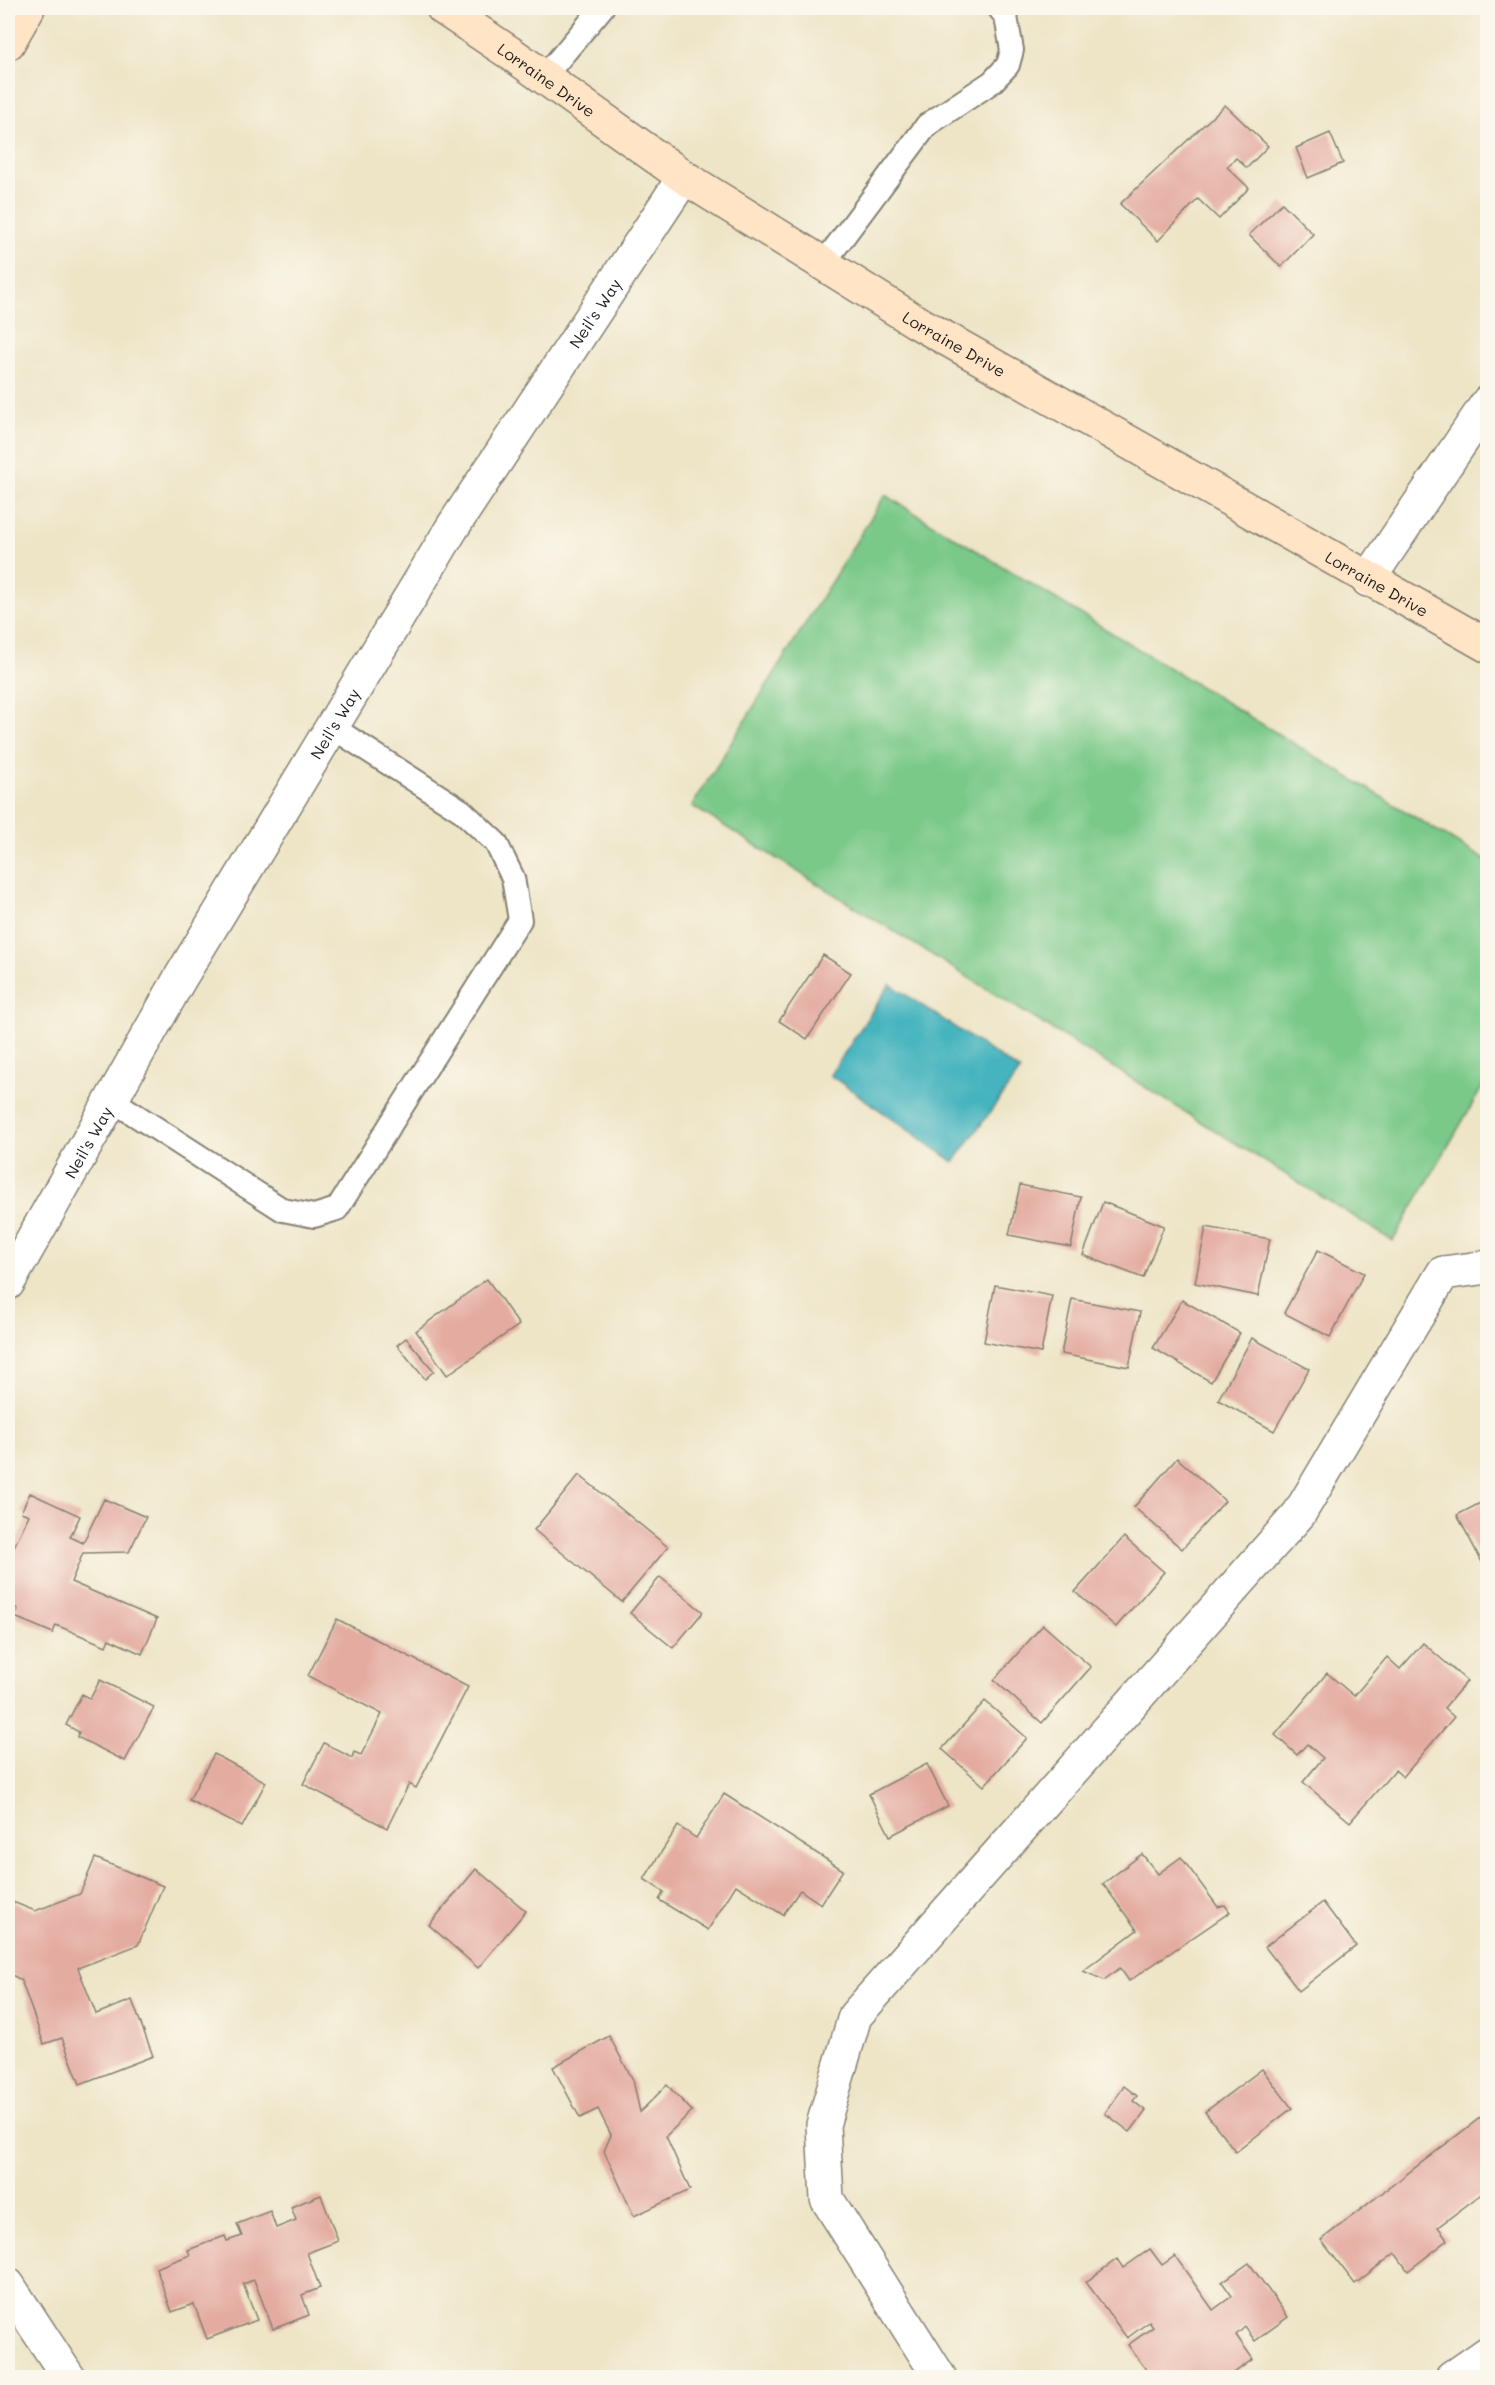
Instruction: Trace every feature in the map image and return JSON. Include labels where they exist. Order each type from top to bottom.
[{"type":"street","points":[[8,43],[28,8]]},
{"type":"street","name":"Lorraine Drive","points":[[443,8],[684,177],[915,321],[1488,646]]},
{"type":"street","name":"Neil's Way","points":[[8,1283],[179,980],[452,528],[684,177]]},
{"type":"street","points":[[1368,580],[1488,402]]},
{"type":"street","points":[[940,2378],[827,2199],[823,2125],[855,2016],[1299,1514],[1443,1273],[1488,1267]]},
{"type":"street","points":[[8,2285],[69,2378]]},
{"type":"street","points":[[1452,2378],[1488,2353]]},
{"type":"lane","points":[[544,77],[602,8]]},
{"type":"lane","points":[[823,264],[927,125],[992,82],[1008,65],[1012,50],[1006,17],[999,8]]},
{"type":"lane","points":[[112,1100],[283,1210],[314,1216],[337,1209],[520,920],[513,878],[496,843],[462,811],[332,727]]},
{"type":"green space","points":[[885,495],[1487,861],[1487,1079],[1393,1241],[692,806]]},
{"type":"water","points":[[890,984],[1020,1071],[954,1162],[830,1075]]},
{"type":"building","points":[[1225,105],[1268,146],[1247,168],[1236,158],[1227,167],[1249,188],[1219,219],[1198,199],[1158,241],[1120,204]]},
{"type":"building","points":[[1330,133],[1343,163],[1308,178],[1296,148]]},
{"type":"building","points":[[1282,203],[1313,234],[1281,267],[1249,235]]},
{"type":"building","points":[[823,955],[851,973],[807,1039],[779,1021]]},
{"type":"building","points":[[1020,1185],[1081,1197],[1071,1247],[1009,1235]]},
{"type":"building","points":[[1103,1202],[1164,1226],[1143,1278],[1083,1255]]},
{"type":"building","points":[[1206,1227],[1270,1239],[1258,1296],[1195,1283]]},
{"type":"building","points":[[1318,1250],[1364,1273],[1330,1337],[1284,1313]]},
{"type":"building","points":[[487,1279],[519,1325],[447,1375],[416,1331]]},
{"type":"building","points":[[995,1285],[1052,1296],[1041,1353],[984,1342]]},
{"type":"building","points":[[1072,1299],[1140,1312],[1129,1367],[1061,1354]]},
{"type":"building","points":[[1182,1300],[1240,1333],[1211,1382],[1153,1348]]},
{"type":"building","points":[[406,1338],[434,1371],[425,1379],[397,1345]]},
{"type":"building","points":[[1252,1338],[1309,1369],[1274,1431],[1218,1400]]},
{"type":"building","points":[[1177,1458],[1225,1501],[1182,1549],[1134,1507]]},
{"type":"building","points":[[579,1475],[668,1547],[622,1602],[534,1530]]},
{"type":"building","points":[[30,1493],[80,1516],[70,1537],[83,1543],[104,1499],[146,1517],[129,1552],[83,1553],[71,1582],[157,1619],[142,1654],[109,1639],[106,1646],[56,1625],[53,1633],[15,1617],[18,1609],[8,1604],[8,1546],[13,1549],[29,1515],[21,1512]]},
{"type":"building","points":[[1488,1499],[1488,1565],[1484,1566],[1457,1515]]},
{"type":"building","points":[[1124,1537],[1164,1572],[1116,1627],[1075,1592]]},
{"type":"building","points":[[660,1577],[703,1612],[673,1648],[630,1613]]},
{"type":"building","points":[[337,1619],[468,1687],[416,1788],[409,1784],[387,1828],[303,1784],[324,1743],[352,1758],[354,1752],[361,1755],[382,1714],[308,1676]]},
{"type":"building","points":[[1043,1625],[1091,1667],[1042,1723],[994,1680]]},
{"type":"building","points":[[1423,1643],[1467,1681],[1444,1708],[1454,1717],[1403,1777],[1395,1770],[1350,1822],[1303,1782],[1323,1758],[1307,1744],[1297,1755],[1275,1735],[1327,1673],[1354,1696],[1387,1657],[1400,1669]]},
{"type":"building","points":[[100,1680],[154,1707],[125,1761],[77,1737],[79,1732],[66,1725],[82,1694],[90,1699]]},
{"type":"building","points":[[985,1701],[1027,1738],[984,1786],[942,1749]]},
{"type":"building","points":[[214,1754],[266,1782],[242,1827],[189,1800]]},
{"type":"building","points":[[927,1764],[948,1806],[890,1836],[869,1794]]},
{"type":"building","points":[[724,1794],[843,1870],[821,1904],[800,1890],[783,1915],[736,1885],[708,1930],[659,1900],[664,1892],[644,1879],[678,1826],[696,1838]]},
{"type":"building","points":[[1142,1854],[1158,1874],[1181,1857],[1218,1907],[1225,1905],[1230,1912],[1129,1981],[1120,1968],[1104,1980],[1083,1971],[1137,1930],[1103,1884]]},
{"type":"building","points":[[95,1858],[163,1886],[138,1945],[78,1968],[96,2014],[132,2000],[153,2056],[80,2084],[62,2038],[44,2044],[21,1980],[8,1973],[8,1900],[35,1911],[80,1894]]},
{"type":"building","points":[[476,1869],[526,1911],[478,1968],[429,1925]]},
{"type":"building","points":[[1323,1902],[1356,1946],[1299,1991],[1265,1947]]},
{"type":"building","points":[[609,2036],[633,2080],[640,2112],[667,2085],[692,2111],[666,2136],[690,2190],[634,2216],[604,2151],[611,2135],[598,2109],[580,2118],[553,2067]]},
{"type":"building","points":[[1262,2069],[1292,2108],[1236,2152],[1205,2112]]},
{"type":"building","points":[[1124,2086],[1137,2096],[1133,2101],[1146,2111],[1130,2132],[1105,2113]]},
{"type":"building","points":[[1485,2114],[1488,2116],[1488,2189],[1438,2227],[1448,2240],[1408,2271],[1395,2253],[1355,2284],[1321,2240]]},
{"type":"building","points":[[321,2195],[338,2241],[307,2253],[320,2288],[302,2295],[309,2315],[273,2329],[254,2280],[243,2284],[257,2320],[207,2339],[194,2304],[172,2312],[156,2268],[190,2255],[188,2250],[225,2236],[227,2241],[242,2236],[237,2224],[270,2211],[276,2228],[296,2220],[291,2207]]},
{"type":"building","points":[[1150,2249],[1162,2265],[1175,2256],[1213,2310],[1232,2296],[1222,2282],[1249,2263],[1288,2317],[1255,2341],[1245,2327],[1236,2335],[1253,2359],[1227,2378],[1209,2376],[1207,2378],[1152,2378],[1128,2345],[1153,2327],[1149,2322],[1127,2338],[1086,2282],[1117,2259],[1123,2268]]}]
